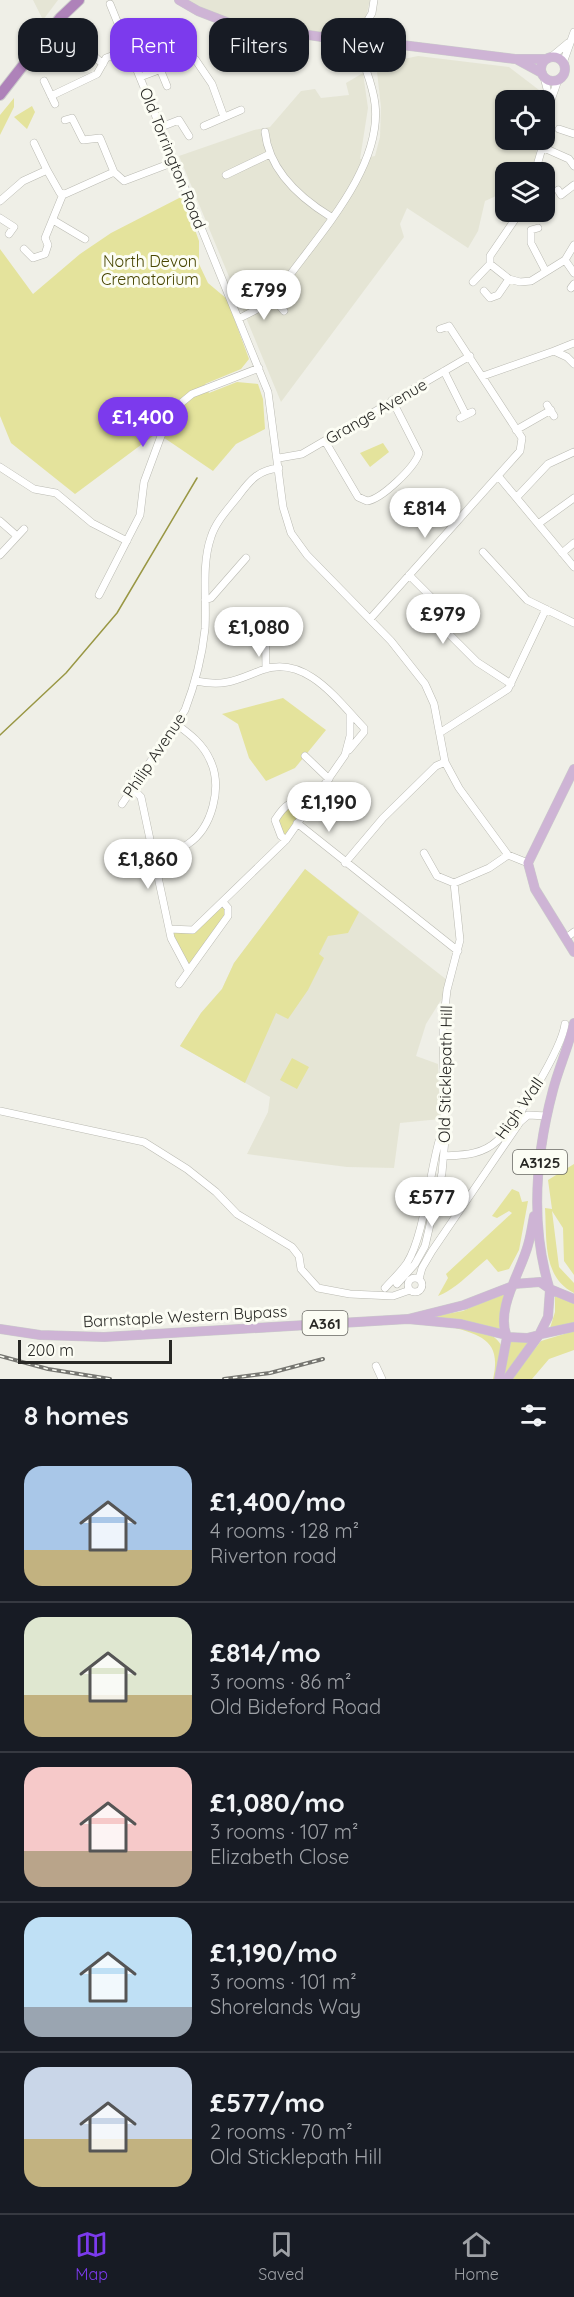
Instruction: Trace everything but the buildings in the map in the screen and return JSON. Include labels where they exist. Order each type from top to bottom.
[{"type":"highway","points":[[60,18],[68,0]]},
{"type":"highway","points":[[60,18],[79,0]]},
{"type":"highway","points":[[0,95],[18,72]]},
{"type":"main road","points":[[179,0],[198,11],[228,23],[321,37]]},
{"type":"main road","points":[[406,45],[515,59],[558,58],[574,71]]},
{"type":"main road","points":[[515,59],[552,81],[574,80]]},
{"type":"main road","points":[[543,75],[542,65],[549,59]]},
{"type":"main road","points":[[559,80],[565,72],[563,64]]},
{"type":"main road","points":[[574,769],[528,863],[534,889],[570,935],[574,952]]},
{"type":"main road","name":"A3125","points":[[513,1285],[528,1245],[536,1208],[541,1148],[569,1024]]},
{"type":"main road","name":"A3125","points":[[536,1208],[541,1258],[549,1288]]},
{"type":"main road","points":[[499,1379],[507,1336],[505,1314],[513,1285],[540,1282],[574,1299]]},
{"type":"main road","name":"Barnstaple Western Bypass","points":[[0,1329],[40,1335],[104,1337],[408,1319],[428,1317],[513,1285]]},
{"type":"main road","points":[[507,1379],[540,1335],[550,1308],[549,1288]]},
{"type":"main road","name":"Barnstaple Western Bypass","points":[[428,1317],[507,1336]]},
{"type":"main road","points":[[507,1336],[527,1338],[574,1327]]},
{"type":"street","points":[[373,18],[374,0]]},
{"type":"street","name":"Old Torrington Road","points":[[110,4],[115,18]]},
{"type":"street","points":[[369,18],[372,13]]},
{"type":"street","points":[[563,64],[574,32]]},
{"type":"street","points":[[549,59],[568,44]]},
{"type":"street","points":[[51,96],[97,74],[106,58],[110,57]]},
{"type":"street","points":[[98,60],[103,64]]},
{"type":"street","points":[[197,61],[214,88],[225,117]]},
{"type":"street","name":"Old Torrington Road","points":[[138,72],[240,318],[273,407],[283,507],[294,538],[307,555],[370,619],[425,684],[435,704],[445,762],[472,808],[508,855]]},
{"type":"street","points":[[140,77],[152,72]]},
{"type":"street","points":[[161,72],[167,86]]},
{"type":"street","points":[[240,318],[275,300],[280,288],[358,177],[369,154],[375,122],[375,105],[367,72]]},
{"type":"street","points":[[543,75],[547,90]]},
{"type":"street","points":[[555,90],[559,80]]},
{"type":"street","points":[[44,81],[55,104]]},
{"type":"street","points":[[204,126],[241,110]]},
{"type":"street","points":[[178,111],[178,120],[189,136]]},
{"type":"street","points":[[72,117],[83,140],[100,138],[114,172],[127,182],[174,162]]},
{"type":"street","points":[[161,128],[178,120]]},
{"type":"street","points":[[567,132],[570,123]]},
{"type":"street","points":[[265,132],[270,153],[296,192],[331,217]]},
{"type":"street","points":[[34,143],[63,194]]},
{"type":"street","points":[[555,147],[571,156],[574,166]]},
{"type":"street","points":[[226,175],[270,153]]},
{"type":"street","points":[[0,201],[23,181],[48,170]]},
{"type":"street","points":[[24,249],[30,257],[42,256],[48,245],[45,237],[63,194],[114,172]]},
{"type":"street","points":[[561,195],[574,185]]},
{"type":"street","points":[[0,218],[16,224],[9,234]]},
{"type":"street","points":[[53,220],[85,239]]},
{"type":"street","points":[[473,282],[490,264],[490,256],[513,222]]},
{"type":"street","points":[[531,228],[531,243],[546,272]]},
{"type":"street","points":[[36,235],[45,237]]},
{"type":"street","points":[[490,264],[509,279],[524,283],[565,260],[574,245]]},
{"type":"street","points":[[565,260],[574,273]]},
{"type":"street","points":[[490,298],[502,293],[509,279]]},
{"type":"street","points":[[484,291],[490,298]]},
{"type":"street","points":[[488,306],[490,298]]},
{"type":"street","points":[[275,300],[284,312]]},
{"type":"street","points":[[449,326],[452,317]]},
{"type":"street","points":[[440,329],[449,326]]},
{"type":"street","points":[[370,619],[520,451],[522,438],[449,326]]},
{"type":"street","points":[[483,376],[574,343]]},
{"type":"street","points":[[554,351],[574,360]]},
{"type":"street","name":"Grange Avenue","points":[[279,458],[302,454],[470,356]]},
{"type":"street","points":[[99,595],[143,505],[142,494],[148,472],[169,417],[192,394],[259,368]]},
{"type":"street","points":[[444,371],[466,415]]},
{"type":"street","points":[[325,441],[358,497],[367,501],[380,497],[416,462],[419,453],[393,400]]},
{"type":"street","points":[[516,430],[551,410]]},
{"type":"street","points":[[517,497],[548,464],[574,452]]},
{"type":"street","points":[[1,467],[25,484],[56,493],[92,523],[127,541]]},
{"type":"street","name":"Philip Avenue","points":[[122,804],[185,710],[196,681],[205,629],[207,552],[218,523],[258,473],[279,468]]},
{"type":"street","points":[[499,477],[574,567]]},
{"type":"street","points":[[538,524],[574,498]]},
{"type":"street","points":[[0,521],[17,537]]},
{"type":"street","points":[[0,555],[24,529]]},
{"type":"street","points":[[562,553],[574,543]]},
{"type":"street","points":[[483,552],[526,600],[574,623]]},
{"type":"street","points":[[205,600],[211,598],[246,558]]},
{"type":"street","points":[[409,575],[432,598],[436,621],[477,662],[511,684]]},
{"type":"street","points":[[441,732],[486,705],[511,684],[546,609]]},
{"type":"street","points":[[256,613],[269,613],[266,669]]},
{"type":"street","points":[[169,929],[193,930],[286,840],[364,730],[335,694],[305,674],[287,667],[266,669],[228,684],[196,681]]},
{"type":"street","points":[[345,754],[350,736],[350,714]]},
{"type":"street","points":[[154,857],[176,851],[194,840],[204,827],[214,801],[214,775],[211,761],[199,742],[176,724]]},
{"type":"street","points":[[305,756],[329,779]]},
{"type":"street","points":[[345,863],[383,818],[436,766],[445,762]]},
{"type":"street","points":[[132,788],[141,797],[171,938],[188,970]]},
{"type":"street","points":[[286,840],[281,836],[274,819],[285,804],[290,802],[300,803],[308,808]]},
{"type":"street","points":[[297,823],[458,951]]},
{"type":"street","points":[[424,853],[437,876],[454,883],[489,868],[508,855],[528,863]]},
{"type":"street","name":"Old Sticklepath Hill","points":[[397,1284],[415,1264],[425,1246],[444,1156],[443,1026],[447,990],[458,951],[460,925],[454,883]]},
{"type":"street","points":[[178,984],[228,916],[228,908],[223,902]]},
{"type":"street","name":"High Wall","points":[[444,1156],[473,1154],[497,1142],[548,1067],[569,1024]]},
{"type":"street","points":[[0,1111],[144,1142],[187,1169],[216,1192],[237,1214],[292,1247],[299,1256],[301,1269],[318,1288],[350,1294],[393,1296],[410,1290],[416,1292],[421,1288],[419,1279],[422,1268],[432,1251],[520,1122],[528,1115],[547,1116]]},
{"type":"street","points":[[385,1288],[407,1263],[417,1240],[430,1172],[439,1141],[445,1139]]},
{"type":"street","points":[[379,1373],[387,1370]]},
{"type":"shaded area","points":[[33,0],[58,0],[44,18],[42,18]]},
{"type":"shaded area","points":[[189,0],[370,0],[365,18],[321,18],[321,33],[309,31],[309,18],[230,18],[206,11]]},
{"type":"shaded area","points":[[418,56],[509,67],[539,90],[495,90],[495,150],[536,150],[536,159],[535,162],[495,162],[495,196],[485,201],[478,231],[468,248],[407,208],[400,224],[404,237],[281,402],[179,156],[254,130],[270,127],[301,91],[315,89],[321,98],[349,95],[346,83],[363,73],[368,108],[360,159],[375,156],[380,137],[381,107],[377,72],[406,72],[406,58]]},
{"type":"shaded area","points":[[305,869],[447,980],[444,1000],[441,1000],[426,1024],[416,1056],[438,1064],[440,1119],[400,1123],[394,1168],[347,1167],[247,1154],[268,1112],[270,1097],[180,1046],[201,1013],[222,989],[234,963]]},
{"type":"green space","points":[[14,98],[14,107],[0,135],[0,115]]},
{"type":"green space","points":[[32,106],[35,112],[27,129],[14,117]]},
{"type":"green space","name":"North Devon Crematorium","points":[[183,196],[199,241],[199,264],[208,283],[227,299],[249,359],[241,369],[205,384],[209,393],[237,382],[258,384],[263,399],[265,429],[236,444],[213,471],[157,433],[75,494],[11,443],[0,416],[0,249],[33,294],[80,254],[111,233]]},
{"type":"green space","points":[[383,443],[389,452],[370,467],[360,453]]},
{"type":"green space","points":[[283,698],[326,730],[295,768],[266,781],[249,758],[238,724],[222,714]]},
{"type":"green space","points":[[290,805],[306,809],[285,837],[276,820]]},
{"type":"green space","points":[[305,869],[359,912],[348,933],[328,936],[319,954],[324,958],[308,990],[288,1019],[276,1013],[245,1083],[180,1046],[201,1013],[222,989],[234,963]]},
{"type":"green space","points":[[223,906],[227,912],[188,967],[172,937],[173,932],[193,932]]},
{"type":"green space","points":[[292,1058],[309,1067],[297,1089],[280,1080]]},
{"type":"green space","points":[[574,1164],[574,1275],[564,1261],[563,1228],[552,1211],[559,1267],[574,1283],[574,1293],[556,1277],[551,1267],[548,1256],[545,1208],[552,1209],[548,1180]]},
{"type":"green space","points":[[512,1189],[519,1192],[522,1202],[528,1201],[519,1250],[509,1269],[498,1272],[487,1259],[457,1285],[438,1296],[448,1278],[446,1274],[512,1213],[509,1211],[497,1218],[492,1216]]},
{"type":"green space","points":[[507,1290],[501,1306],[501,1332],[429,1317],[463,1311]]},
{"type":"green space","points":[[555,1293],[574,1303],[574,1323],[550,1328],[555,1312]]},
{"type":"green space","points":[[448,1326],[485,1333],[497,1340],[501,1345],[495,1379],[493,1379],[494,1356],[486,1341],[479,1336]]},
{"type":"green space","points":[[574,1331],[574,1350],[549,1359],[532,1379],[511,1379],[541,1341]]},
{"type":"green space","points":[[511,1341],[532,1342],[503,1378]]},
{"type":"waterway","points":[[0,735],[66,673],[117,613],[197,478]]},
{"type":"railway","points":[[0,1356],[48,1369],[110,1379]]},
{"type":"railway","points":[[224,1379],[270,1373],[323,1359]]}]
